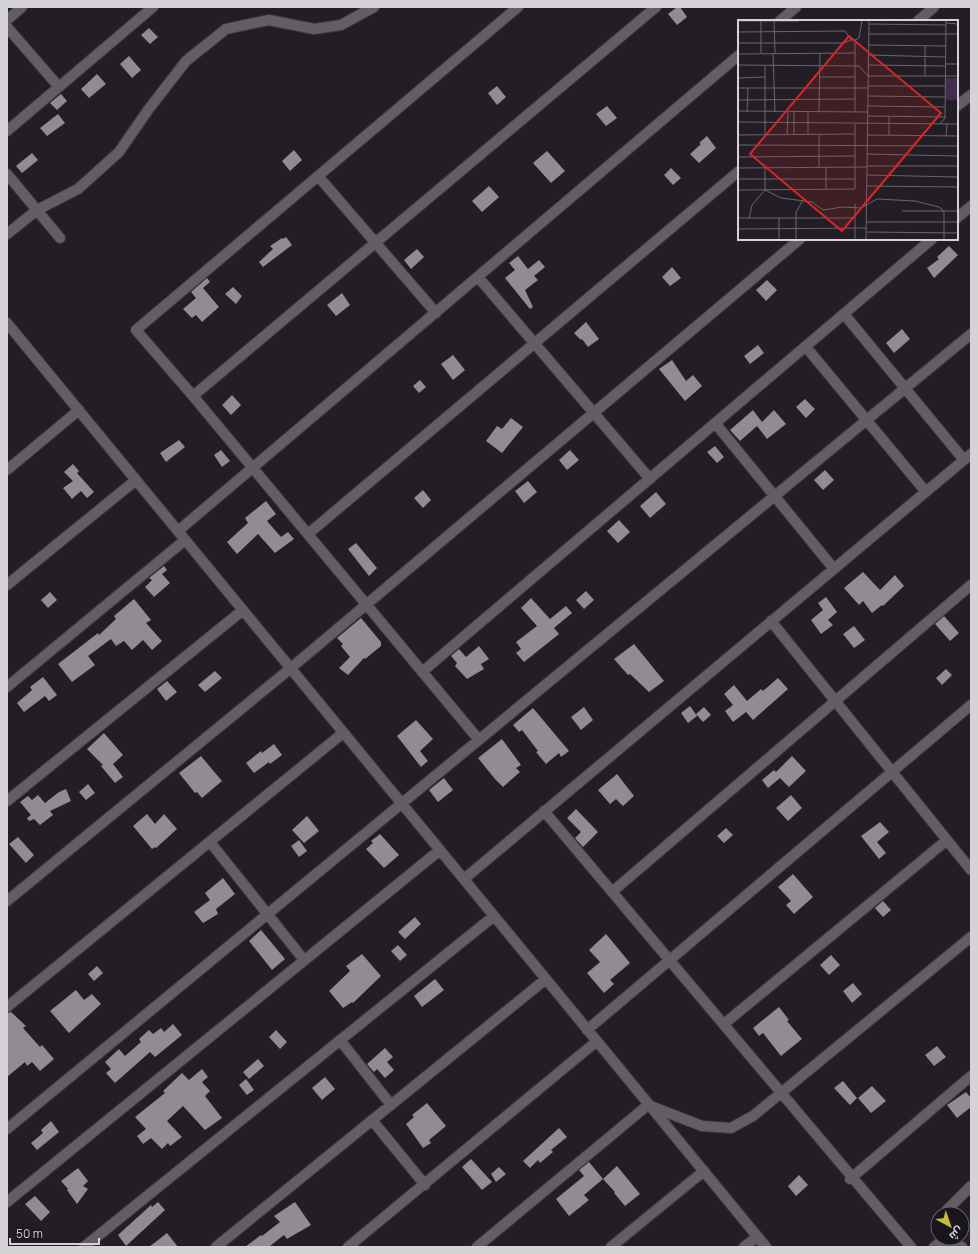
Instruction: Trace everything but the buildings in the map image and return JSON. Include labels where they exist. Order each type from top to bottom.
[{"type":"street","points":[[7,20],[22,7]]},
{"type":"street","points":[[7,131],[153,7]]},
{"type":"street","points":[[7,234],[37,210],[78,189],[119,152],[148,110],[186,61],[226,29],[269,20],[314,29],[341,25],[374,7]]},
{"type":"street","points":[[479,740],[193,396],[136,330],[518,7]]},
{"type":"street","points":[[193,396],[656,7]]},
{"type":"street","points":[[781,20],[796,7]]},
{"type":"street","points":[[919,20],[934,7]]},
{"type":"street","points":[[7,27],[59,87]]},
{"type":"street","points":[[178,531],[738,57]]},
{"type":"street","points":[[958,105],[971,95]]},
{"type":"street","points":[[308,534],[738,172]]},
{"type":"street","points":[[7,174],[60,238]]},
{"type":"street","points":[[318,176],[436,313]]},
{"type":"street","points":[[958,217],[971,206]]},
{"type":"street","points":[[7,901],[291,668],[799,240]]},
{"type":"street","points":[[422,672],[931,240]]},
{"type":"street","points":[[478,277],[650,479]]},
{"type":"street","points":[[464,879],[967,457],[905,388],[844,314]]},
{"type":"street","points":[[7,323],[766,1247]]},
{"type":"street","points":[[7,1129],[971,334]]},
{"type":"street","points":[[806,346],[926,492]]},
{"type":"street","points":[[7,470],[79,410]]},
{"type":"street","points":[[715,423],[834,569]]},
{"type":"street","points":[[7,585],[136,480]]},
{"type":"street","points":[[7,687],[185,540]]},
{"type":"street","points":[[612,892],[971,585]]},
{"type":"street","points":[[7,801],[243,610]]},
{"type":"street","points":[[771,621],[971,870]]},
{"type":"street","points":[[587,1030],[669,959],[971,705]]},
{"type":"street","points":[[7,1007],[343,733]]},
{"type":"street","points":[[544,811],[782,1093],[851,1178],[911,1247]]},
{"type":"street","points":[[724,1024],[947,840]]},
{"type":"street","points":[[210,842],[304,960]]},
{"type":"street","points":[[7,1202],[440,850]]},
{"type":"street","points":[[84,1247],[494,916]]},
{"type":"street","points":[[648,1105],[702,1126],[731,1128],[753,1116],[782,1093],[971,937]]},
{"type":"street","points":[[216,1247],[546,979]]},
{"type":"street","points":[[340,1040],[391,1105]]},
{"type":"street","points":[[348,1247],[597,1042]]},
{"type":"street","points":[[851,1178],[971,1076]]},
{"type":"street","points":[[481,1246],[648,1105]]},
{"type":"street","points":[[372,1120],[425,1185]]},
{"type":"street","points":[[611,1247],[704,1171]]},
{"type":"street","points":[[951,1206],[971,1186]]},
{"type":"street","points":[[744,1247],[757,1237]]}]
